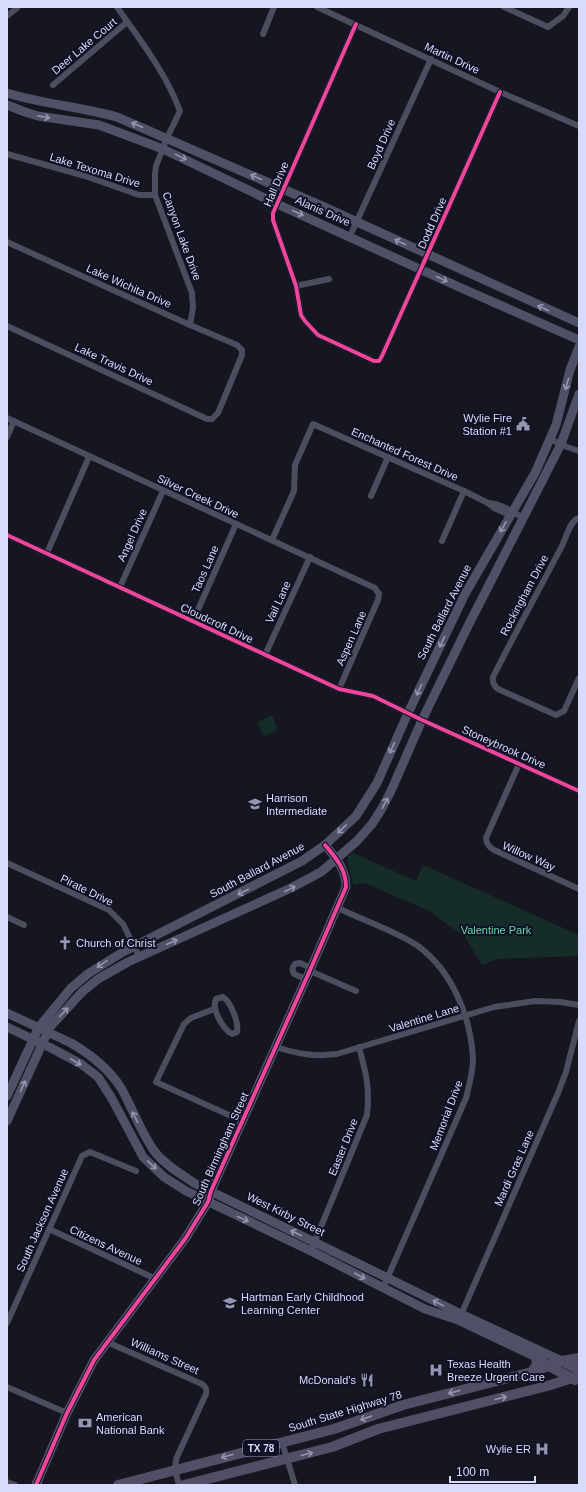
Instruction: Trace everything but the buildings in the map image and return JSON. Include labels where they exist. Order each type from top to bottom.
[{"type":"main road","name":"Alanis Drive","points":[[7,92],[31,100],[91,110],[117,117],[284,189],[579,324]]},
{"type":"main road","name":"Alanis Drive","points":[[7,105],[38,116],[99,125],[164,149],[277,204],[579,340]]},
{"type":"main road","name":"South Ballard Avenue","points":[[7,1121],[37,1042],[39,1027],[71,988],[89,973],[107,961],[134,946],[302,861],[325,845],[356,816],[377,783],[408,713],[465,594],[535,474],[556,425],[570,370],[579,347]]},
{"type":"main road","name":"South Ballard Avenue","points":[[7,1096],[37,1042],[82,992],[98,979],[139,956],[291,888],[321,872],[361,837],[381,810],[422,720],[469,624],[561,444],[579,394]]},
{"type":"main road","name":"South Birmingham Street","points":[[37,1484],[86,1373],[107,1342],[156,1279],[194,1225],[208,1202],[211,1191],[311,969],[346,887],[346,880],[342,866],[325,845]]},
{"type":"main road","name":"West Kirby Street","points":[[7,1013],[48,1031],[80,1048],[103,1067],[120,1087],[156,1154],[172,1168],[194,1182],[313,1246],[383,1288],[425,1309],[460,1317],[562,1361]]},
{"type":"main road","name":"West Kirby Street","points":[[7,1027],[81,1064],[98,1078],[111,1098],[143,1157],[164,1177],[186,1192],[387,1278],[549,1366]]},
{"type":"main road","points":[[532,1372],[536,1364],[536,1358]]},
{"type":"main road","name":"South State Highway 78","points":[[118,1485],[334,1428],[403,1405],[532,1372],[562,1361],[579,1358]]},
{"type":"main road","points":[[562,1361],[579,1370]]},
{"type":"main road","points":[[549,1366],[577,1379]]},
{"type":"main road","name":"TX 78","points":[[184,1485],[332,1447],[378,1429],[577,1379]]},
{"type":"main road","points":[[403,1405],[406,1422]]},
{"type":"street","points":[[7,16],[18,7]]},
{"type":"street","name":"Canyon Lake Drive","points":[[117,7],[164,75],[174,93],[180,111],[167,138],[155,174],[155,195],[192,293],[193,308],[190,325]]},
{"type":"street","points":[[263,34],[274,7]]},
{"type":"street","name":"Martin Drive","points":[[317,7],[500,92],[579,126]]},
{"type":"street","points":[[504,7],[548,27],[563,16],[569,7]]},
{"type":"street","name":"Deer Lake Court","points":[[53,85],[127,22]]},
{"type":"street","name":"Hall Drive","points":[[356,24],[273,213],[273,220],[296,286],[301,315],[311,328],[318,334],[374,361],[379,361]]},
{"type":"street","name":"Boyd Drive","points":[[350,236],[431,59]]},
{"type":"street","name":"Dodd Drive","points":[[379,361],[428,255],[500,92]]},
{"type":"street","name":"Lake Texoma Drive","points":[[7,154],[85,176],[139,196],[155,195]]},
{"type":"street","name":"Lake Wichita Drive","points":[[7,242],[237,345],[242,350],[242,359],[218,413],[216,417],[212,419]]},
{"type":"street","points":[[296,286],[329,279]]},
{"type":"street","name":"Lake Travis Drive","points":[[7,326],[206,419],[212,419]]},
{"type":"street","name":"Silver Creek Drive","points":[[7,418],[163,491],[366,582],[375,588],[379,594]]},
{"type":"street","points":[[7,437],[14,421]]},
{"type":"street","name":"Enchanted Forest Drive","points":[[272,540],[294,491],[295,465],[313,424],[488,503],[498,504],[508,508],[512,512],[524,518]]},
{"type":"street","points":[[550,439],[579,450]]},
{"type":"street","points":[[47,553],[90,457]]},
{"type":"street","points":[[371,496],[388,457]]},
{"type":"street","name":"Angel Drive","points":[[120,587],[163,491]]},
{"type":"street","points":[[442,541],[464,491]]},
{"type":"street","name":"Rockingham Drive","points":[[577,519],[572,522],[562,545],[516,630],[492,681],[498,689],[554,714],[559,714],[566,709],[579,678]]},
{"type":"street","name":"Taos Lane","points":[[193,621],[236,524]]},
{"type":"street","name":"Cloudcroft Drive","points":[[7,535],[339,689],[373,696],[422,720]]},
{"type":"street","name":"Vail Lane","points":[[265,655],[310,557]]},
{"type":"street","name":"Aspen Lane","points":[[339,689],[378,600],[379,594]]},
{"type":"street","name":"Stoneybrook Drive","points":[[422,720],[579,791]]},
{"type":"street","name":"Willow Way","points":[[519,764],[486,838],[486,842],[489,847],[494,850],[579,889]]},
{"type":"street","name":"Pirate Drive","points":[[7,863],[109,910],[123,924],[139,956]]},
{"type":"street","name":"Memorial Drive","points":[[338,908],[404,938],[418,946],[431,957],[449,980],[457,996],[464,1016],[471,1044],[473,1060],[467,1092],[459,1115],[383,1288]]},
{"type":"street","points":[[7,917],[24,925]]},
{"type":"street","points":[[306,980],[294,974],[293,966],[295,964],[300,963],[356,991]]},
{"type":"street","points":[[223,997],[228,1000],[238,1026],[237,1032],[232,1034],[226,1031],[214,1009],[216,999],[223,997]]},
{"type":"street","name":"Valentine Lane","points":[[276,1047],[312,1056],[337,1054],[494,1007],[535,1001],[560,1002],[579,1005]]},
{"type":"street","points":[[214,1009],[191,1018],[184,1024],[156,1082],[242,1122]]},
{"type":"street","name":"Mardi Gras Lane","points":[[460,1317],[558,1093],[568,1065],[579,1021]]},
{"type":"street","name":"Easter Drive","points":[[313,1246],[366,1115],[369,1098],[368,1084],[359,1047]]},
{"type":"street","name":"South Jackson Avenue","points":[[7,1323],[82,1156],[90,1152],[136,1171]]},
{"type":"street","name":"Citizens Avenue","points":[[49,1229],[156,1279]]},
{"type":"street","name":"Williams Street","points":[[107,1342],[202,1384],[207,1390],[176,1459],[175,1470],[179,1485]]},
{"type":"street","points":[[7,1387],[67,1414]]},
{"type":"street","points":[[282,1442],[295,1485]]},
{"type":"street","points":[[7,1482],[14,1485]]},
{"type":"green space","points":[[272,715],[278,730],[264,736],[257,722]]},
{"type":"green space","name":"Valentine Park","points":[[353,853],[416,881],[423,865],[579,935],[579,956],[497,959],[482,965],[464,936],[429,911],[365,883],[353,885],[348,866],[348,856]]},
{"type":"cycle path","points":[[356,24],[273,213],[273,220],[296,286],[301,315],[318,335],[374,361],[379,361],[500,92]]},
{"type":"cycle path","points":[[7,535],[339,689],[373,696],[422,720],[579,791]]},
{"type":"cycle path","points":[[36,1485],[67,1413],[94,1360],[185,1239],[208,1202],[211,1191],[346,887],[346,881],[342,869],[325,845]]},
{"type":"place","name":"Wylie Fire Station #1","points":[[523,424]]},
{"type":"place","name":"Harrison Intermediate","points":[[255,804]]},
{"type":"place","name":"Church of Christ","points":[[65,943]]},
{"type":"place","name":"Hartman Early Childhood Learning Center","points":[[230,1303]]},
{"type":"place","name":"Texas Health Breeze Urgent Care","points":[[436,1370]]},
{"type":"place","name":"McDonald's","points":[[367,1380]]},
{"type":"place","name":"American National Bank","points":[[85,1423]]},
{"type":"place","name":"Wylie ER","points":[[542,1449]]}]
